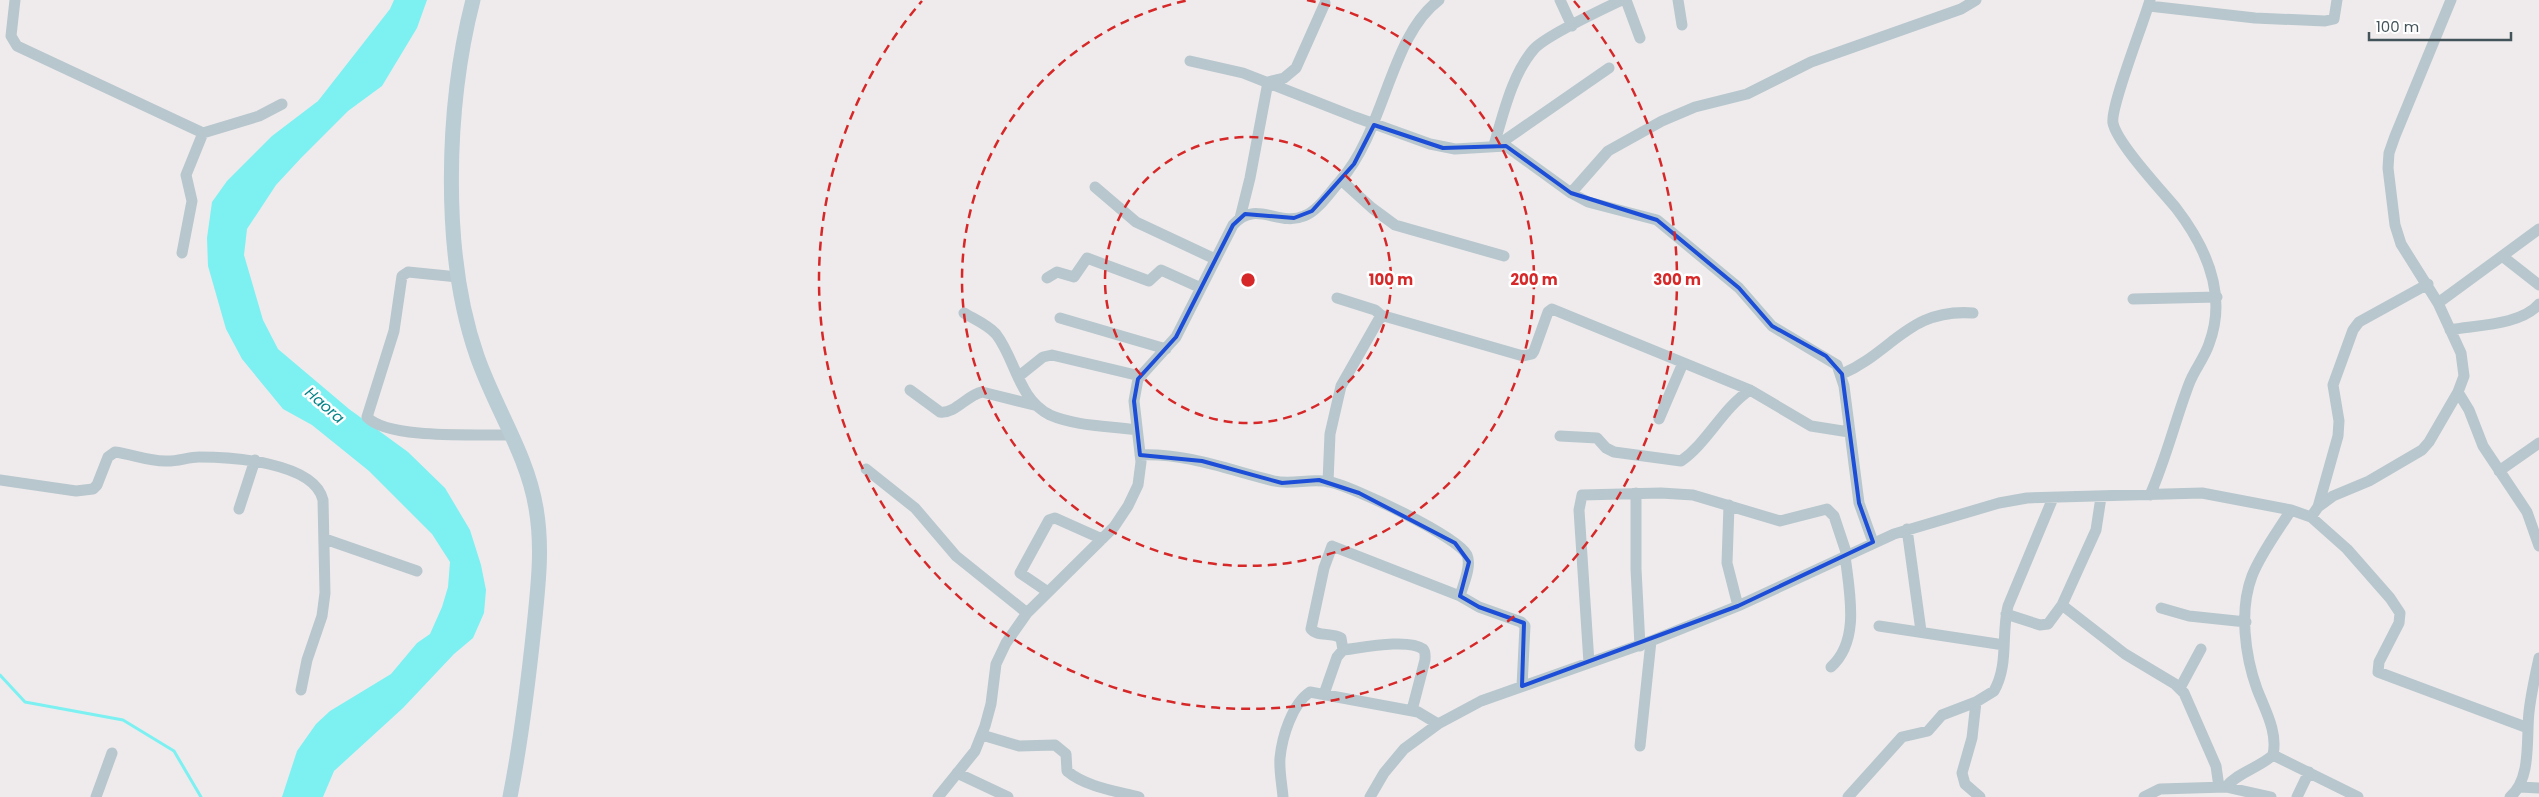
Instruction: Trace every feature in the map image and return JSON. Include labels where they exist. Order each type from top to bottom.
[{"type":"street","points":[[15,0],[11,36],[16,46],[203,133],[260,116],[282,104]]},
{"type":"street","points":[[473,0],[463,38],[454,131],[453,212],[458,277],[476,356],[531,484],[539,533],[539,573],[529,675],[510,797]]},
{"type":"street","points":[[938,797],[971,758],[982,735],[991,704],[996,664],[1000,653],[1027,613],[1114,527],[1128,506],[1138,485],[1140,455],[1135,393],[1140,376],[1166,349],[1182,326],[1233,225],[1240,218],[1254,213],[1279,217],[1304,216],[1312,211],[1341,180],[1363,149],[1415,26],[1439,0]]},
{"type":"street","points":[[1560,0],[1572,26]]},
{"type":"street","points":[[1497,145],[1518,78],[1535,48],[1572,26],[1624,0],[1640,38]]},
{"type":"street","points":[[1678,0],[1682,25]]},
{"type":"street","points":[[1571,193],[1608,151],[1662,121],[1695,107],[1747,94],[1811,62],[1961,9],[1976,0]]},
{"type":"street","points":[[2150,495],[2164,465],[2189,382],[2211,341],[2217,297],[2214,280],[2198,239],[2142,168],[2117,132],[2113,122],[2117,102],[2149,2],[2255,18],[2324,22],[2334,19],[2337,0]]},
{"type":"street","points":[[2310,517],[2318,507],[2333,496],[2369,481],[2422,450],[2429,442],[2458,392],[2464,376],[2464,366],[2438,303],[2428,284],[2401,244],[2394,225],[2388,168],[2389,153],[2395,136],[2451,0]]},
{"type":"street","points":[[1268,82],[1284,78],[1296,68],[1325,3]]},
{"type":"street","points":[[1190,61],[1232,70],[1268,82],[1374,125],[1444,148],[1497,145],[1512,148],[1571,193],[1588,202],[1642,214],[1657,220],[1739,288],[1772,326],[1826,356],[1836,365],[1842,374],[1859,503],[1873,542]]},
{"type":"street","points":[[1497,145],[1609,68]]},
{"type":"street","points":[[1240,218],[1250,178],[1268,82]]},
{"type":"street","points":[[182,253],[192,201],[186,175],[203,133]]},
{"type":"street","points":[[1341,180],[1372,208],[1395,225],[1504,256]]},
{"type":"street","points":[[1095,187],[1136,222],[1215,259]]},
{"type":"street","points":[[2438,303],[2539,229]]},
{"type":"street","points":[[2502,256],[2539,285]]},
{"type":"street","points":[[1047,278],[1057,272],[1074,277],[1088,258],[1150,280],[1161,270],[1201,288]]},
{"type":"street","points":[[458,277],[408,272],[402,276],[394,331],[367,417],[377,424],[414,433],[511,435]]},
{"type":"street","points":[[2318,507],[2338,436],[2339,421],[2333,385],[2353,330],[2359,322],[2428,284]]},
{"type":"street","points":[[2133,299],[2217,297]]},
{"type":"street","points":[[1338,298],[1375,310],[1382,316],[1388,316],[1523,356],[1532,354],[1534,351],[1548,312],[1552,309],[1750,390],[1811,426],[1849,432]]},
{"type":"street","points":[[2450,330],[2518,319],[2529,314],[2539,304]]},
{"type":"street","points":[[964,313],[996,335],[1025,393],[1034,404],[1052,416],[1137,430]]},
{"type":"street","points":[[1842,374],[1859,367],[1914,324],[1938,315],[1974,313]]},
{"type":"street","points":[[1328,482],[1330,434],[1341,386],[1382,316]]},
{"type":"street","points":[[1060,318],[1166,349]]},
{"type":"street","points":[[1018,377],[1043,357],[1052,355],[1140,376]]},
{"type":"street","points":[[1659,419],[1683,363]]},
{"type":"street","points":[[910,390],[940,412],[945,413],[974,393],[982,392],[1034,404]]},
{"type":"street","points":[[1560,436],[1593,437],[1600,440],[1606,448],[1614,452],[1681,461],[1693,453],[1735,400],[1750,390]]},
{"type":"street","points":[[2458,392],[2469,410],[2483,446],[2527,512],[2539,546]]},
{"type":"street","points":[[2499,471],[2539,443]]},
{"type":"street","points":[[0,480],[76,491],[88,490],[98,485],[108,457],[115,452],[163,461],[197,457],[255,460],[297,474],[318,486],[323,500],[325,593],[322,616],[307,660],[301,690]]},
{"type":"street","points":[[1140,455],[1202,461],[1282,483],[1308,480],[1328,482],[1384,504],[1463,550],[1469,562],[1460,596]]},
{"type":"street","points":[[239,510],[255,460]]},
{"type":"street","points":[[866,469],[915,508],[956,556],[1027,613]]},
{"type":"street","points":[[1589,663],[1580,496],[1591,493],[1636,493],[1693,495],[1780,521],[1827,509],[1834,516],[1846,555],[1850,627],[1844,650],[1831,667]]},
{"type":"street","points":[[1636,493],[1636,569],[1640,646]]},
{"type":"street","points":[[1370,797],[1384,773],[1404,748],[1438,724],[1481,700],[1640,646],[1738,606],[1873,542],[1907,529],[2013,500],[2211,494],[2291,510],[2310,517],[2347,549],[2400,612],[2399,623],[2379,662],[2378,672],[2528,728]]},
{"type":"street","points":[[2006,614],[2044,625],[2051,621],[2062,605],[2096,530],[2101,497]]},
{"type":"street","points":[[1848,797],[1898,740],[1907,735],[1928,731],[1942,715],[1976,702],[1994,691],[1999,683],[2004,663],[2006,614],[2053,498]]},
{"type":"street","points":[[1729,506],[1727,563],[1738,606]]},
{"type":"street","points":[[2223,787],[2235,778],[2260,766],[2273,755],[2274,737],[2250,666],[2246,622],[2247,595],[2252,576],[2291,510]]},
{"type":"street","points":[[1048,592],[1020,573],[1049,520],[1055,518],[1102,539]]},
{"type":"street","points":[[1907,529],[1921,632]]},
{"type":"street","points":[[325,539],[417,571]]},
{"type":"street","points":[[1343,650],[1340,638],[1337,635],[1316,634],[1311,629],[1324,568],[1332,546],[1460,596],[1479,608],[1521,622],[1524,626],[1522,686]]},
{"type":"street","points":[[2062,605],[2125,654],[2180,688],[2188,698],[2223,787]]},
{"type":"street","points":[[2161,608],[2189,616],[2246,622]]},
{"type":"street","points":[[1879,626],[2004,645]]},
{"type":"street","points":[[1640,746],[1651,641]]},
{"type":"street","points":[[1324,694],[1337,657],[1343,650],[1391,644],[1422,649],[1425,660],[1412,710]]},
{"type":"street","points":[[2180,688],[2201,649]]},
{"type":"street","points":[[2539,658],[2525,761],[2516,793],[2539,788]]},
{"type":"street","points":[[1283,797],[1280,760],[1282,748],[1297,706],[1304,696],[1310,692],[1412,710],[1425,714],[1438,724]]},
{"type":"street","points":[[1976,702],[1972,738],[1962,772],[1965,784],[1980,797]]},
{"type":"street","points":[[982,735],[1019,746],[1055,745],[1066,754],[1067,771],[1071,774],[1090,784],[1140,797]]},
{"type":"street","points":[[96,797],[112,753]]},
{"type":"street","points":[[2273,755],[2358,797]]},
{"type":"street","points":[[2297,797],[2309,772]]},
{"type":"street","points":[[957,773],[1008,797]]},
{"type":"street","points":[[2144,797],[2160,789],[2223,787],[2271,797]]},
{"type":"highlighted area","points":[[1374,125],[1443,148],[1506,146],[1571,193],[1657,220],[1739,288],[1772,326],[1826,356],[1842,374],[1859,503],[1873,542],[1738,606],[1522,686],[1524,623],[1479,607],[1460,596],[1469,562],[1455,543],[1359,493],[1319,480],[1282,483],[1202,461],[1140,455],[1134,401],[1138,379],[1176,337],[1233,225],[1245,214],[1294,218],[1312,211],[1354,164]]},
{"type":"water","name":"Haora","points":[[394,0],[427,0],[417,28],[382,86],[348,111],[276,185],[247,229],[244,255],[263,320],[278,349],[349,409],[408,452],[445,488],[470,530],[481,565],[486,590],[484,613],[473,638],[454,654],[403,708],[334,771],[323,797],[282,797],[297,751],[316,724],[330,711],[391,674],[417,643],[430,634],[442,607],[448,587],[450,562],[432,534],[369,471],[312,425],[283,409],[242,359],[226,329],[208,266],[207,238],[212,202],[227,181],[272,136],[318,101],[390,9]]},
{"type":"waterway","points":[[0,675],[25,702],[123,720],[174,751],[201,797]]}]
